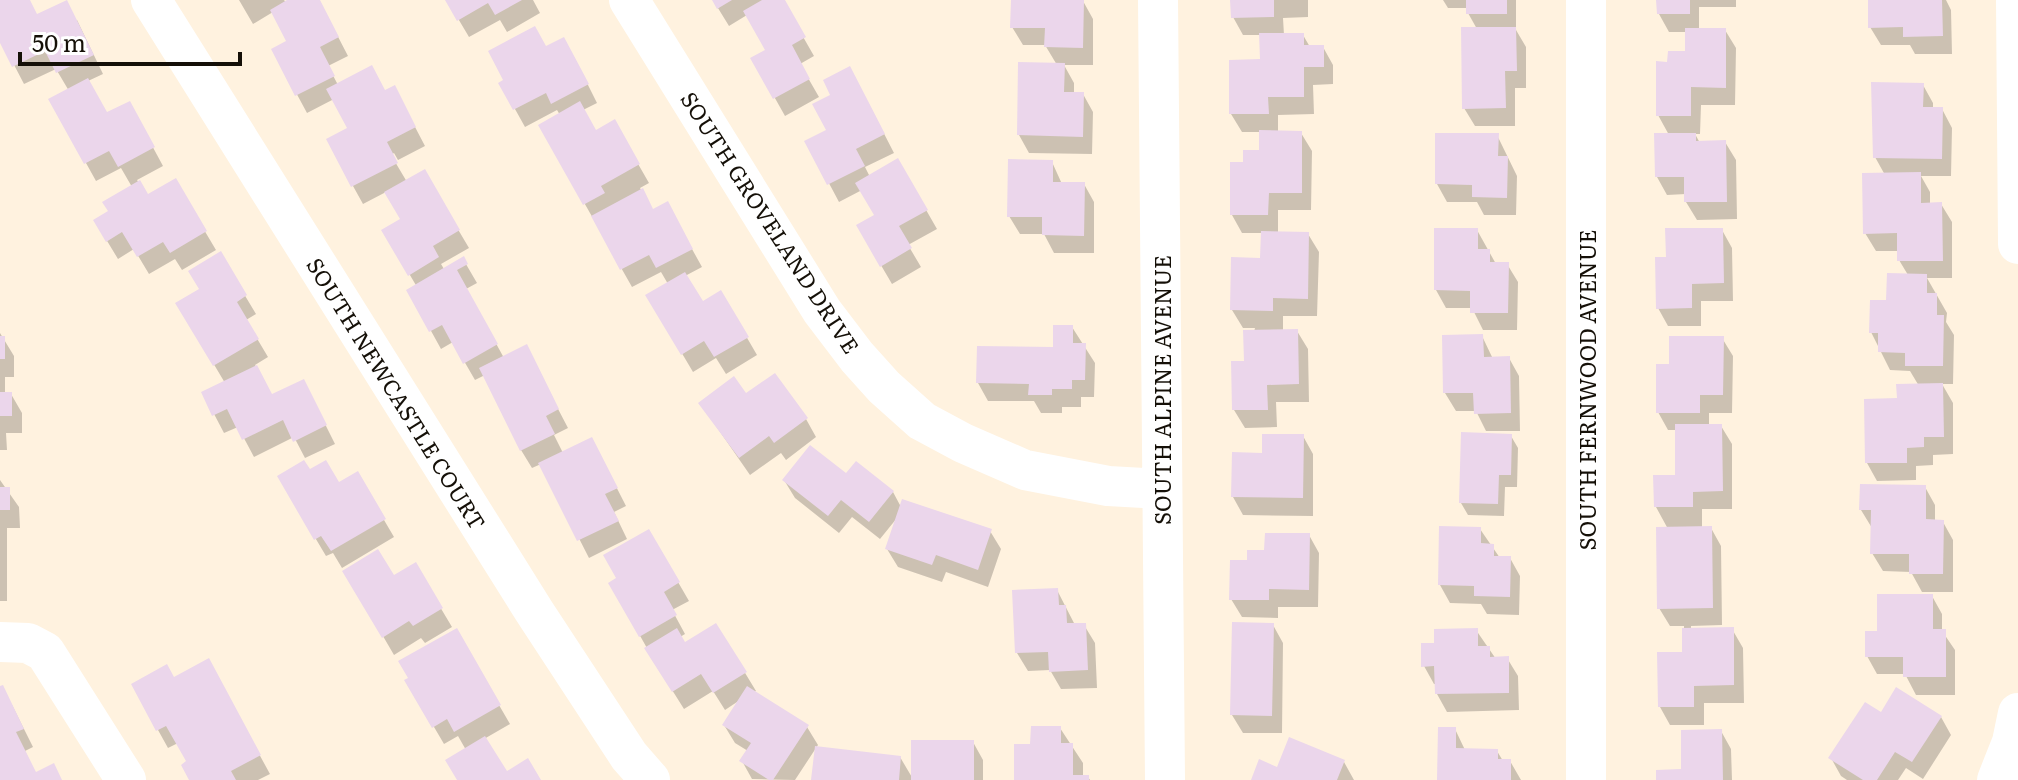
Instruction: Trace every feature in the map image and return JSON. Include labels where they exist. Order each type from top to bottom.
[{"type":"street","name":"SOUTH NEWCASTLE COURT","points":[[151,0],[534,611],[629,756],[650,780]]},
{"type":"street","name":"SOUTH GROVELAND DRIVE","points":[[629,0],[822,311],[884,387],[922,421],[1025,470],[1108,486],[1162,489]]},
{"type":"street","name":"SOUTH ALPINE AVENUE","points":[[1158,0],[1165,780]]},
{"type":"street","name":"SOUTH FERNWOOD AVENUE","points":[[1586,0],[1586,780]]},
{"type":"street","points":[[2016,0],[2018,244]]},
{"type":"street","points":[[0,642],[28,643],[45,652],[126,780]]},
{"type":"street","points":[[1997,780],[2012,742],[2018,713]]},
{"type":"building","points":[[0,0],[30,0],[37,14],[67,0],[94,55],[56,73],[45,51],[12,67],[0,43]]},
{"type":"building","points":[[287,0],[320,0],[339,37],[320,47],[335,76],[295,96],[271,49],[286,41],[270,10]]},
{"type":"building","points":[[445,0],[522,0],[495,15],[488,3],[457,21]]},
{"type":"building","points":[[712,0],[732,0],[717,9]]},
{"type":"building","points":[[762,0],[785,0],[806,37],[792,45],[810,79],[773,99],[750,58],[765,50],[743,11]]},
{"type":"building","points":[[1011,0],[1084,0],[1083,48],[1044,47],[1045,28],[1010,28]]},
{"type":"building","points":[[1230,0],[1274,0],[1274,17],[1231,18]]},
{"type":"building","points":[[1466,0],[1507,0],[1507,14],[1466,14]]},
{"type":"building","points":[[1656,0],[1690,0],[1690,14],[1657,14]]},
{"type":"building","points":[[1868,0],[1942,0],[1943,36],[1903,37],[1903,27],[1868,28]]},
{"type":"building","points":[[535,26],[546,46],[564,37],[589,84],[551,104],[546,93],[513,110],[498,83],[503,80],[488,51]]},
{"type":"building","points":[[1461,27],[1516,27],[1517,71],[1505,71],[1506,108],[1462,109]]},
{"type":"building","points":[[1685,28],[1726,28],[1726,88],[1691,87],[1691,116],[1656,116],[1656,61],[1667,62],[1668,51],[1685,51]]},
{"type":"building","points":[[1259,33],[1304,33],[1304,45],[1324,45],[1324,67],[1304,67],[1304,97],[1268,97],[1269,114],[1229,114],[1229,60],[1260,59]]},
{"type":"building","points":[[1018,62],[1065,63],[1064,92],[1084,92],[1083,137],[1017,135]]},
{"type":"building","points":[[372,65],[385,90],[395,85],[416,127],[387,142],[398,163],[351,187],[326,139],[347,128],[326,89]]},
{"type":"building","points":[[850,66],[885,134],[856,149],[865,166],[827,185],[804,141],[826,130],[812,104],[830,95],[823,80]]},
{"type":"building","points":[[88,78],[107,112],[130,101],[155,147],[118,167],[109,151],[84,164],[48,99]]},
{"type":"building","points":[[1871,82],[1924,83],[1923,107],[1943,107],[1942,159],[1873,158]]},
{"type":"building","points":[[580,101],[596,130],[615,119],[640,164],[601,186],[605,193],[583,205],[538,125]]},
{"type":"building","points":[[1259,130],[1302,131],[1302,193],[1269,193],[1268,215],[1230,215],[1230,162],[1243,162],[1243,150],[1259,150]]},
{"type":"building","points":[[1435,133],[1499,133],[1498,156],[1508,156],[1507,198],[1472,197],[1472,185],[1435,184]]},
{"type":"building","points":[[1654,133],[1696,133],[1696,141],[1726,140],[1727,202],[1684,202],[1684,177],[1655,177]]},
{"type":"building","points":[[898,158],[928,210],[899,226],[912,248],[880,267],[856,225],[874,215],[855,183]]},
{"type":"building","points":[[1008,159],[1053,160],[1053,182],[1085,182],[1084,236],[1042,235],[1042,217],[1007,217]]},
{"type":"building","points":[[425,169],[460,230],[433,246],[439,257],[408,276],[381,230],[400,219],[384,192]]},
{"type":"building","points":[[1921,172],[1921,203],[1942,202],[1943,261],[1897,261],[1897,233],[1863,234],[1862,173]]},
{"type":"building","points":[[176,178],[207,231],[170,253],[163,242],[137,257],[122,232],[106,242],[93,220],[108,211],[102,202],[140,180],[148,194]]},
{"type":"building","points":[[643,188],[653,209],[668,201],[693,249],[656,268],[649,255],[620,270],[591,216]]},
{"type":"building","points":[[1434,228],[1478,228],[1478,249],[1490,249],[1490,262],[1509,262],[1508,313],[1470,313],[1470,291],[1434,290]]},
{"type":"building","points":[[1665,228],[1723,228],[1724,283],[1692,284],[1692,308],[1656,309],[1655,257],[1666,257]]},
{"type":"building","points":[[1261,231],[1309,232],[1308,299],[1273,298],[1273,311],[1230,310],[1231,257],[1260,258]]},
{"type":"building","points":[[221,251],[247,295],[237,302],[259,339],[213,366],[175,303],[199,289],[188,271]]},
{"type":"building","points":[[464,256],[468,264],[457,270],[498,344],[463,364],[442,325],[429,332],[406,290]]},
{"type":"building","points":[[685,272],[703,301],[721,290],[749,337],[714,357],[704,341],[681,355],[645,295]]},
{"type":"building","points":[[1887,273],[1927,274],[1927,293],[1937,293],[1937,315],[1944,315],[1943,366],[1905,366],[1905,353],[1878,352],[1878,333],[1869,333],[1870,300],[1886,300]]},
{"type":"building","points":[[1053,325],[1073,325],[1073,343],[1086,343],[1085,380],[1072,380],[1072,389],[1052,389],[1052,395],[1028,395],[1029,384],[976,383],[977,346],[1053,347]]},
{"type":"building","points":[[1298,329],[1299,384],[1267,385],[1268,410],[1232,410],[1231,361],[1244,361],[1243,330]]},
{"type":"building","points":[[1483,334],[1484,357],[1510,356],[1511,413],[1474,414],[1473,393],[1443,393],[1442,335]]},
{"type":"building","points":[[0,336],[5,336],[5,359],[0,359]]},
{"type":"building","points":[[1669,336],[1724,336],[1723,395],[1700,395],[1700,413],[1656,413],[1656,364],[1669,364]]},
{"type":"building","points":[[527,344],[559,409],[546,416],[555,434],[520,451],[479,368]]},
{"type":"building","points":[[257,365],[272,394],[304,379],[327,425],[293,442],[283,420],[242,440],[227,409],[212,416],[201,392]]},
{"type":"building","points":[[775,373],[808,418],[774,443],[769,436],[739,458],[698,403],[734,376],[746,393]]},
{"type":"building","points":[[1943,383],[1944,437],[1924,437],[1924,447],[1907,448],[1907,463],[1865,463],[1864,399],[1897,398],[1896,384]]},
{"type":"building","points":[[0,392],[12,392],[12,416],[0,416]]},
{"type":"building","points":[[1675,424],[1722,424],[1723,491],[1693,492],[1693,507],[1654,507],[1653,475],[1675,475]]},
{"type":"building","points":[[1461,432],[1512,434],[1511,475],[1499,475],[1498,504],[1459,503]]},
{"type":"building","points":[[1262,434],[1304,434],[1303,498],[1231,497],[1232,452],[1262,453]]},
{"type":"building","points":[[592,437],[618,488],[605,494],[619,521],[577,541],[538,463]]},
{"type":"building","points":[[810,445],[846,473],[856,461],[894,491],[869,522],[841,500],[828,516],[782,480]]},
{"type":"building","points":[[304,460],[310,469],[326,460],[339,482],[358,471],[386,519],[331,551],[321,536],[314,540],[277,476]]},
{"type":"building","points":[[1860,484],[1926,485],[1926,519],[1944,520],[1943,574],[1909,574],[1909,554],[1870,554],[1871,510],[1859,510]]},
{"type":"building","points":[[0,487],[10,487],[10,510],[0,510]]},
{"type":"building","points":[[902,499],[992,529],[978,570],[936,555],[932,565],[885,549]]},
{"type":"building","points":[[1439,526],[1481,527],[1481,543],[1494,544],[1494,556],[1511,556],[1510,597],[1474,596],[1474,586],[1438,585]]},
{"type":"building","points":[[1712,526],[1713,608],[1657,609],[1656,527]]},
{"type":"building","points":[[649,529],[680,582],[664,592],[677,615],[639,637],[608,583],[616,578],[603,555]]},
{"type":"building","points":[[1265,533],[1310,533],[1309,590],[1269,589],[1269,600],[1229,600],[1230,560],[1247,560],[1247,550],[1264,550]]},
{"type":"building","points":[[378,549],[394,575],[416,562],[443,608],[413,626],[409,621],[382,638],[342,571]]},
{"type":"building","points":[[1058,588],[1059,605],[1066,605],[1067,623],[1086,623],[1088,670],[1049,672],[1048,652],[1015,653],[1012,590]]},
{"type":"building","points":[[1877,594],[1933,594],[1933,629],[1946,629],[1946,677],[1903,677],[1903,657],[1865,657],[1865,631],[1877,631]]},
{"type":"building","points":[[1232,622],[1274,623],[1272,716],[1230,715]]},
{"type":"building","points":[[716,623],[747,672],[713,693],[701,674],[672,692],[644,648],[677,628],[685,642]]},
{"type":"building","points":[[1734,627],[1734,685],[1694,686],[1694,707],[1658,707],[1657,652],[1682,652],[1682,628]]},
{"type":"building","points":[[457,628],[501,705],[454,732],[447,719],[432,728],[404,680],[408,678],[398,661]]},
{"type":"building","points":[[1478,628],[1478,646],[1490,646],[1490,657],[1509,656],[1509,693],[1435,694],[1434,666],[1421,667],[1421,643],[1434,643],[1434,629]]},
{"type":"building","points":[[209,658],[261,755],[231,771],[236,780],[189,780],[181,765],[186,761],[166,726],[156,731],[131,684],[167,664],[174,677]]},
{"type":"building","points":[[3,685],[24,729],[16,732],[36,772],[54,763],[62,780],[0,780],[0,686]]},
{"type":"building","points":[[747,686],[809,725],[773,780],[739,761],[751,743],[722,725]]},
{"type":"building","points":[[1896,687],[1942,716],[1912,762],[1895,752],[1877,780],[1863,780],[1828,758],[1865,702],[1881,712]]},
{"type":"building","points":[[1031,726],[1061,726],[1061,743],[1073,743],[1073,775],[1089,775],[1089,780],[1014,780],[1014,744],[1030,744]]},
{"type":"building","points":[[1438,727],[1456,727],[1456,748],[1498,749],[1498,759],[1511,759],[1511,780],[1437,780]]},
{"type":"building","points":[[1722,729],[1723,780],[1656,780],[1656,770],[1681,769],[1681,730]]},
{"type":"building","points":[[485,736],[507,771],[528,758],[541,780],[457,780],[445,760]]},
{"type":"building","points":[[1289,737],[1345,760],[1337,780],[1251,780],[1259,759],[1277,767]]},
{"type":"building","points":[[911,740],[974,740],[974,780],[911,780]]},
{"type":"building","points":[[815,746],[901,756],[899,780],[811,780]]}]
